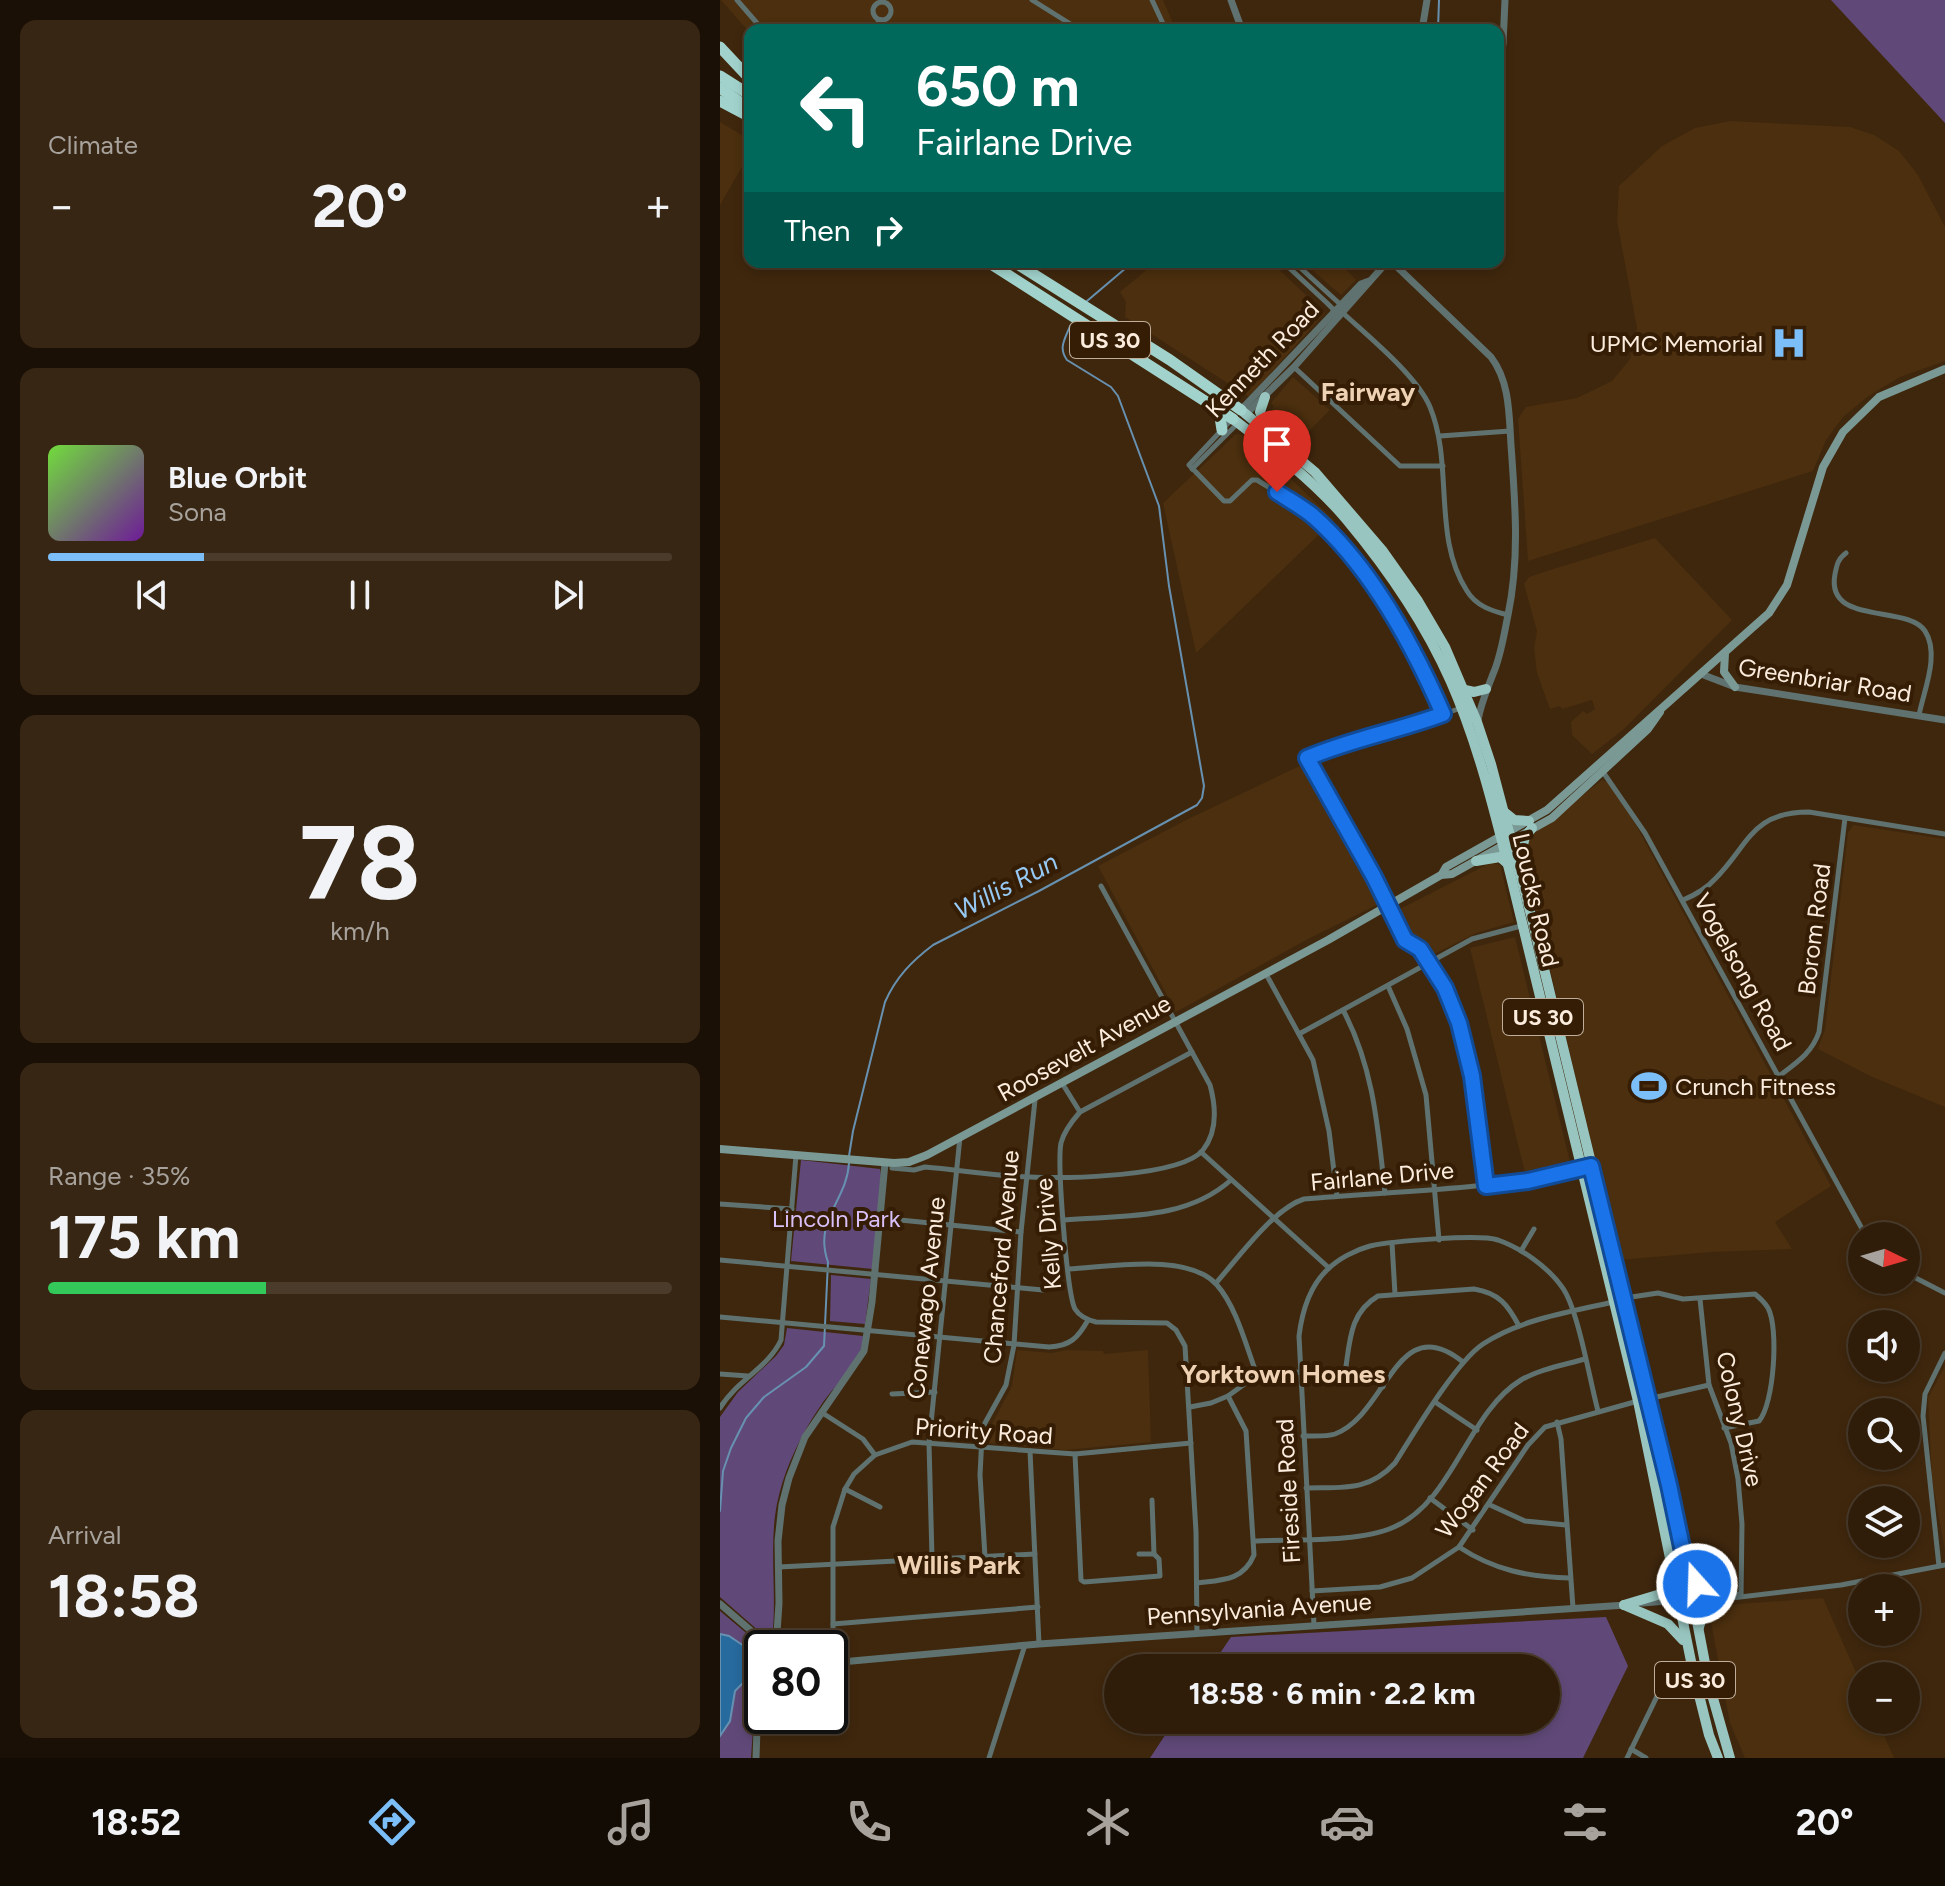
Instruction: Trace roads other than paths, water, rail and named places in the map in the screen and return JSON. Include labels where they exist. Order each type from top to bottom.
[{"type":"highway","points":[[720,47],[744,73]]},
{"type":"highway","points":[[720,76],[744,91]]},
{"type":"highway","points":[[720,88],[744,105]]},
{"type":"highway","points":[[720,101],[744,114]]},
{"type":"highway","name":"US 30","points":[[997,268],[1213,407],[1267,429],[1315,472],[1382,550],[1418,601],[1445,647],[1477,722]]},
{"type":"highway","name":"US 30","points":[[1024,268],[1170,360],[1240,416],[1345,517],[1425,630],[1462,708]]},
{"type":"highway","points":[[1265,397],[1260,412],[1267,429]]},
{"type":"highway","points":[[1213,407],[1220,417],[1222,430]]},
{"type":"highway","points":[[1465,690],[1474,692],[1486,689]]},
{"type":"highway","name":"Loucks Road","points":[[1462,708],[1513,865],[1642,1400],[1676,1512],[1715,1709],[1730,1758]]},
{"type":"highway","name":"Loucks Road","points":[[1477,722],[1504,812],[1506,839]]},
{"type":"highway","points":[[1476,861],[1500,857],[1513,865],[1530,825],[1514,820],[1504,812]]},
{"type":"highway","name":"Loucks Road","points":[[1513,865],[1521,926],[1586,1168]]},
{"type":"highway","name":"Loucks Road","points":[[1642,1400],[1693,1671],[1718,1758]]},
{"type":"highway","points":[[1624,1605],[1667,1590],[1671,1581],[1669,1554]]},
{"type":"highway","points":[[1687,1571],[1705,1589],[1728,1593]]},
{"type":"highway","points":[[1698,1629],[1704,1610],[1715,1600]]},
{"type":"highway","points":[[1624,1605],[1668,1624],[1688,1647]]},
{"type":"main road","name":"Roosevelt Avenue","points":[[1442,874],[1446,867],[1530,825],[1769,613],[1785,590],[1820,476],[1843,432],[1879,397],[1945,369]]},
{"type":"main road","points":[[1725,652],[1724,672],[1735,687]]},
{"type":"main road","name":"Roosevelt Avenue","points":[[1530,825],[1552,818],[1648,729],[1660,712]]},
{"type":"main road","points":[[1603,772],[1604,764],[1631,738],[1635,729]]},
{"type":"main road","name":"Roosevelt Avenue","points":[[720,1149],[889,1166],[909,1162],[1035,1100],[1442,874],[1452,874],[1476,861],[1506,839]]},
{"type":"street","points":[[737,0],[758,24]]},
{"type":"street","points":[[1032,0],[1070,24]]},
{"type":"street","points":[[1152,0],[1163,24]]},
{"type":"street","points":[[1231,0],[1240,24]]},
{"type":"street","points":[[1423,24],[1427,0]]},
{"type":"street","points":[[1504,24],[1505,0]]},
{"type":"street","points":[[872,24],[874,6],[888,2],[890,16],[876,24]]},
{"type":"street","points":[[873,13],[882,20]]},
{"type":"street","points":[[1289,268],[1333,309],[1335,318]]},
{"type":"street","points":[[1300,268],[1419,388],[1440,436],[1448,534],[1453,557],[1467,592],[1487,609],[1508,615]]},
{"type":"street","name":"Kenneth Road","points":[[1342,309],[1361,284],[1370,281],[1384,268]]},
{"type":"street","points":[[1396,268],[1498,366],[1507,393],[1517,540],[1508,615],[1497,662],[1477,722]]},
{"type":"street","points":[[1335,318],[1342,309]]},
{"type":"street","name":"Kenneth Road","points":[[1335,318],[1240,416],[1192,469],[1189,465],[1222,430],[1240,416],[1265,397],[1335,318]]},
{"type":"street","points":[[1294,367],[1400,466],[1443,466]]},
{"type":"street","points":[[1440,436],[1510,431]]},
{"type":"street","points":[[1192,469],[1227,502],[1252,480],[1262,481],[1309,512],[1350,557],[1407,639],[1443,714]]},
{"type":"street","points":[[1846,553],[1839,559],[1834,581],[1846,604],[1914,621],[1926,632],[1932,654],[1919,715]]},
{"type":"street","name":"Greenbriar Road","points":[[1701,674],[1735,687],[1945,720]]},
{"type":"street","points":[[1462,708],[1389,733],[1349,741],[1307,758],[1405,940],[1420,949],[1445,988],[1459,1023],[1472,1076],[1486,1186]]},
{"type":"street","name":"Vogelsong Road","points":[[1603,772],[1641,826],[1683,900],[1857,1222]]},
{"type":"street","points":[[1683,900],[1717,878],[1743,841],[1773,816],[1809,812],[1945,834]]},
{"type":"street","name":"Borom Road","points":[[1779,1076],[1812,1049],[1819,1032],[1845,818]]},
{"type":"street","points":[[776,1630],[779,1603],[778,1530],[789,1478],[800,1448],[821,1411],[861,1358],[868,1330],[889,1166],[1060,1178],[1152,1171],[1185,1163],[1201,1152],[1214,1123],[1215,1105],[1210,1085],[1101,886]]},
{"type":"street","points":[[1299,1034],[1472,939],[1521,926]]},
{"type":"street","points":[[1266,974],[1313,1060],[1320,1081],[1337,1196]]},
{"type":"street","points":[[1388,986],[1407,1029],[1426,1095],[1439,1240]]},
{"type":"street","points":[[1343,1010],[1358,1037],[1367,1067],[1375,1106],[1385,1193]]},
{"type":"street","points":[[1062,1083],[1080,1112],[1192,1052]]},
{"type":"street","name":"Chanceford Avenue","points":[[985,1557],[981,1447],[985,1423],[1006,1385],[1014,1345],[1021,1232],[1035,1100]]},
{"type":"street","name":"Kelly Drive","points":[[1080,1112],[1068,1127],[1062,1142],[1060,1178],[1076,1310],[1088,1320]]},
{"type":"street","name":"Conewago Avenue","points":[[932,1558],[929,1443],[960,1137]]},
{"type":"street","points":[[1201,1152],[1329,1268]]},
{"type":"street","points":[[720,1408],[776,1350],[784,1323],[796,1155]]},
{"type":"street","name":"Fairlane Drive","points":[[1275,1218],[1293,1203],[1337,1196],[1528,1181],[1586,1168]]},
{"type":"street","points":[[1064,1220],[1187,1208],[1219,1191],[1231,1180]]},
{"type":"street","points":[[720,1204],[792,1209]]},
{"type":"street","points":[[880,1218],[1021,1232]]},
{"type":"street","points":[[1216,1283],[1275,1218]]},
{"type":"street","points":[[1521,1251],[1534,1229]]},
{"type":"street","name":"Fireside Road","points":[[1314,1625],[1299,1372],[1302,1317],[1318,1280],[1329,1268],[1368,1246],[1392,1243],[1482,1236],[1521,1251],[1563,1288],[1573,1312],[1598,1411]]},
{"type":"street","points":[[1392,1243],[1395,1294]]},
{"type":"street","points":[[720,1260],[1043,1290]]},
{"type":"street","points":[[1069,1269],[1171,1264],[1194,1268],[1216,1283],[1227,1300],[1257,1375]]},
{"type":"street","points":[[1920,1280],[1945,1293]]},
{"type":"street","points":[[1345,1373],[1353,1322],[1360,1310],[1378,1296],[1474,1289],[1486,1291],[1496,1294],[1508,1306],[1519,1326]]},
{"type":"street","points":[[1306,1488],[1362,1486],[1383,1476],[1463,1362],[1483,1344],[1519,1326],[1618,1300],[1658,1293],[1683,1299],[1755,1294],[1769,1309],[1773,1358],[1768,1405],[1759,1421],[1724,1428]]},
{"type":"street","name":"Colony Drive","points":[[1700,1299],[1709,1385],[1735,1458],[1741,1499],[1741,1596]]},
{"type":"street","points":[[720,1317],[1049,1347],[1067,1345],[1080,1334],[1088,1320],[1161,1321],[1171,1325],[1182,1337],[1185,1346],[1190,1407],[1197,1634]]},
{"type":"street","points":[[1303,1436],[1332,1435],[1345,1428],[1374,1400],[1412,1350],[1425,1346],[1440,1348],[1463,1362]]},
{"type":"street","points":[[1942,1565],[1923,1416],[1925,1394],[1945,1353]]},
{"type":"street","points":[[1254,1541],[1375,1534],[1409,1520],[1430,1498],[1503,1395],[1520,1381],[1537,1373],[1585,1359]]},
{"type":"street","points":[[1190,1407],[1228,1396],[1257,1375],[1345,1373],[1363,1377],[1383,1387]]},
{"type":"street","points":[[720,1374],[749,1376]]},
{"type":"street","name":"Wogan Road","points":[[1312,1591],[1380,1587],[1412,1578],[1459,1547],[1528,1445],[1545,1427],[1709,1385]]},
{"type":"street","points":[[892,1394],[935,1392]]},
{"type":"street","points":[[1197,1583],[1234,1578],[1243,1572],[1254,1555],[1246,1431],[1228,1396]]},
{"type":"street","points":[[1435,1402],[1477,1430]]},
{"type":"street","points":[[821,1411],[863,1439],[875,1455]]},
{"type":"street","points":[[1557,1422],[1561,1439],[1573,1608]]},
{"type":"street","name":"Priority Road","points":[[833,1630],[831,1565],[837,1508],[854,1474],[875,1455],[912,1442],[1075,1454],[1191,1443]]},
{"type":"street","points":[[1030,1451],[1039,1644]]},
{"type":"street","name":"Priority Road","points":[[1075,1454],[1079,1569],[1084,1582],[1160,1576],[1159,1559],[1154,1551]]},
{"type":"street","points":[[845,1489],[880,1507]]},
{"type":"street","points":[[1430,1498],[1473,1530]]},
{"type":"street","points":[[1139,1554],[1154,1551],[1152,1500]]},
{"type":"street","points":[[1490,1505],[1525,1521],[1566,1525]]},
{"type":"street","points":[[1459,1547],[1486,1563],[1506,1570],[1541,1577],[1570,1578]]},
{"type":"street","points":[[778,1567],[1035,1554]]},
{"type":"street","name":"Pennsylvania Avenue","points":[[1692,1599],[1698,1603],[1841,1585],[1942,1565]]},
{"type":"street","name":"Pennsylvania Avenue","points":[[848,1662],[1025,1645],[1624,1605],[1692,1599],[1697,1595],[1728,1593],[1741,1596]]},
{"type":"street","points":[[720,1604],[752,1630]]},
{"type":"street","points":[[833,1624],[1038,1607]]},
{"type":"street","points":[[989,1758],[1025,1645]]},
{"type":"street","points":[[1627,1758],[1662,1686],[1693,1671]]},
{"type":"street","points":[[755,1757],[757,1734]]},
{"type":"street","points":[[1631,1749],[1646,1758]]},
{"type":"water","points":[[720,1634],[744,1646],[744,1681],[735,1691],[730,1721],[720,1736]]},
{"type":"waterway","points":[[1438,24],[1439,0]]},
{"type":"waterway","points":[[1087,301],[1126,268]]},
{"type":"waterway","name":"Willis Run","points":[[849,1156],[885,1002],[911,963],[933,945],[1197,805],[1202,798],[1204,786],[1169,586],[1159,506],[1118,396],[1111,387],[1064,356],[1063,343],[1070,326]]},
{"type":"waterway","name":"Willis Run","points":[[720,1511],[723,1471],[746,1418],[764,1397],[806,1367],[824,1346],[828,1262],[825,1234],[843,1189],[849,1163]]},
{"type":"place","name":"UPMC Memorial","points":[[1789,343]]},
{"type":"place","name":"Crunch Fitness","points":[[1649,1086]]},
{"type":"district","name":"Fairway","points":[[1368,392]]},
{"type":"district","name":"Yorktown Homes","points":[[1283,1374]]},
{"type":"district","name":"Willis Park","points":[[959,1565]]},
{"type":"park label","name":"Lincoln Park","points":[[836,1218]]}]
